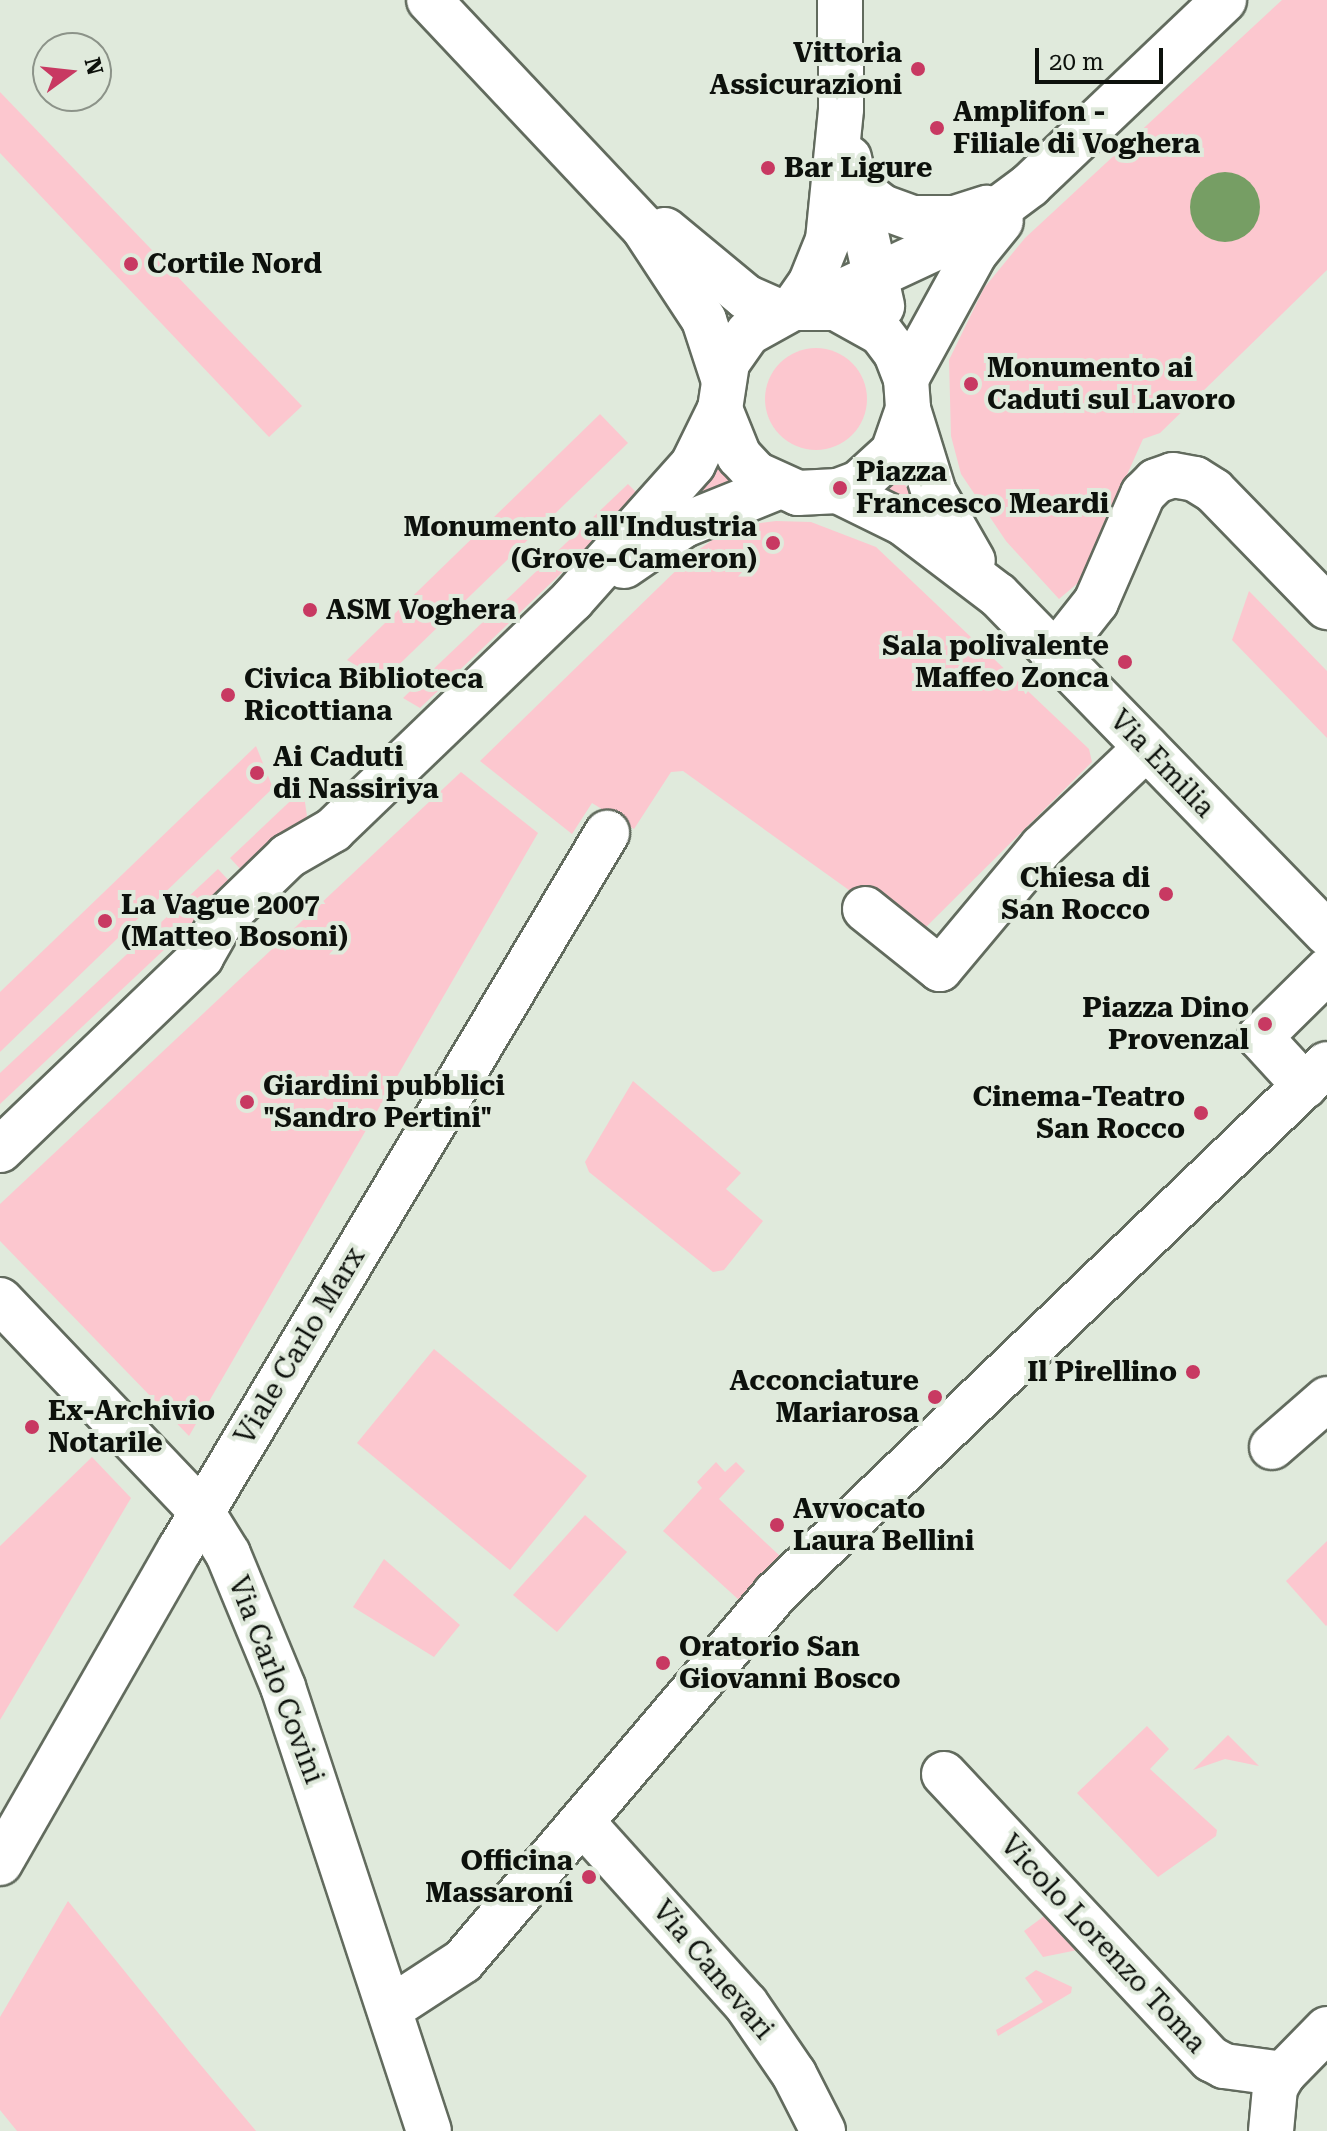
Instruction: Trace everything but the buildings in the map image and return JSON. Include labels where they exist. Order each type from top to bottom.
[{"type":"street","points":[[429,0],[610,188],[746,297],[794,309],[860,317],[904,381]]},
{"type":"street","points":[[794,309],[811,282],[828,240],[841,109],[840,0]]},
{"type":"street","points":[[610,188],[694,302],[739,456],[778,487],[808,493],[838,491],[878,470],[903,432],[904,381],[975,253],[1030,185],[1198,9]]},
{"type":"street","name":"Via Emilia","points":[[841,109],[875,279],[904,381],[919,454],[952,532],[998,595],[1327,933]]},
{"type":"street","points":[[854,185],[893,212],[931,220],[982,211],[1030,185]]},
{"type":"street","points":[[0,1150],[201,957],[222,920],[288,856],[333,830],[572,600],[693,464],[748,333],[794,309],[875,279],[963,235],[1030,185]]},
{"type":"street","points":[[1055,654],[1096,602],[1143,494],[1156,481],[1173,475],[1195,479],[1214,491],[1327,607]]},
{"type":"street","points":[[572,600],[684,525],[778,487]]},
{"type":"street","name":"Via Emilia","points":[[838,491],[903,523],[998,595]]},
{"type":"street","points":[[865,909],[940,969],[1042,847],[1146,748]]},
{"type":"street","name":"Viale Carlo Marx","points":[[0,1863],[202,1512],[607,833]]},
{"type":"street","points":[[391,2008],[463,1961],[775,1594],[1316,1075],[1260,1037],[1327,971]]},
{"type":"street","name":"Via Carlo Covini","points":[[0,1300],[202,1512],[228,1554],[283,1687],[429,2131]]},
{"type":"street","points":[[1272,1447],[1327,1399]]},
{"type":"street","name":"Vicolo Lorenzo Toma","points":[[944,1774],[1211,2059],[1224,2066],[1283,2074]]},
{"type":"street","name":"Via Canevari","points":[[582,1822],[746,2004],[794,2074],[823,2131]]},
{"type":"street","points":[[1271,2131],[1275,2088],[1283,2074],[1327,2029]]},
{"type":"shaded area","points":[[1282,0],[1327,0],[1327,270],[1160,433],[1143,439],[1079,582],[1059,599],[1006,541],[961,474],[951,436],[949,360],[984,288],[1025,238]]},
{"type":"shaded area","points":[[0,92],[302,406],[269,437],[0,153]]},
{"type":"shaded area","points":[[1225,172],[1250,182],[1260,207],[1250,232],[1225,242],[1200,232],[1190,207],[1200,182]]},
{"type":"shaded area","points":[[816,348],[845,356],[859,370],[867,399],[859,428],[845,442],[816,450],[787,442],[773,428],[765,399],[773,370],[787,356]]},
{"type":"shaded area","points":[[600,414],[628,443],[382,681],[347,660]]},
{"type":"shaded area","points":[[713,455],[734,476],[732,481],[685,512]]},
{"type":"shaded area","points":[[906,471],[944,529],[881,495]]},
{"type":"shaded area","points":[[628,484],[641,497],[420,708],[403,698]]},
{"type":"shaded area","points":[[776,521],[811,522],[876,547],[1089,749],[1092,762],[921,932],[881,913],[683,771],[671,772],[634,829],[592,803],[572,834],[480,761],[694,553],[731,527]]},
{"type":"shaded area","points":[[1249,591],[1327,671],[1327,738],[1232,640]]},
{"type":"shaded area","points":[[256,746],[273,788],[0,1052],[0,992]]},
{"type":"shaded area","name":"Giardini pubblici \"Sandro Pertini\"","points":[[461,772],[538,833],[189,1436],[0,1241],[0,1204]]},
{"type":"shaded area","points":[[303,789],[307,816],[245,874],[230,858]]},
{"type":"shaded area","points":[[218,869],[233,885],[0,1104],[0,1073]]},
{"type":"shaded area","points":[[633,1081],[741,1173],[726,1189],[763,1221],[724,1270],[713,1272],[589,1172],[585,1162]]},
{"type":"shaded area","points":[[434,1349],[587,1476],[510,1570],[357,1443]]},
{"type":"shaded area","points":[[92,1457],[131,1498],[0,1720],[0,1546]]},
{"type":"shaded area","points":[[716,1462],[725,1472],[736,1462],[745,1471],[719,1499],[780,1556],[739,1600],[663,1531],[702,1488],[697,1482]]},
{"type":"shaded area","points":[[585,1515],[627,1552],[557,1632],[513,1595]]},
{"type":"shaded area","points":[[1327,1541],[1327,1625],[1326,1626],[1286,1581]]},
{"type":"shaded area","points":[[384,1559],[460,1625],[434,1657],[353,1607]]},
{"type":"shaded area","points":[[1147,1726],[1169,1749],[1150,1769],[1217,1830],[1216,1836],[1158,1877],[1077,1793]]},
{"type":"shaded area","points":[[1228,1735],[1259,1766],[1225,1759],[1193,1770]]},
{"type":"shaded area","points":[[68,1901],[256,2131],[17,2131],[0,2110],[0,2017]]},
{"type":"shaded area","points":[[1055,1908],[1092,1947],[1043,1957],[1024,1931]]},
{"type":"shaded area","points":[[1036,1970],[1072,1987],[1071,1993],[998,2036],[996,2030],[1043,2002],[1025,1978]]},
{"type":"place","name":"Vittoria Assicurazioni","points":[[918,69]]},
{"type":"place","name":"Amplifon - Filiale di Voghera","points":[[937,128]]},
{"type":"place","name":"Bar Ligure","points":[[768,168]]},
{"type":"place","name":"Cortile Nord","points":[[131,264]]},
{"type":"place","name":"Monumento ai Caduti sul Lavoro","points":[[971,384]]},
{"type":"place","name":"Piazza Francesco Meardi","points":[[840,488]]},
{"type":"place","name":"Monumento all'Industria (Grove-Cameron)","points":[[773,543]]},
{"type":"place","name":"ASM Voghera","points":[[310,610]]},
{"type":"place","name":"Sala polivalente Maffeo Zonca","points":[[1125,662]]},
{"type":"place","name":"Civica Biblioteca Ricottiana","points":[[228,695]]},
{"type":"place","name":"Ai Caduti di Nassiriya","points":[[257,773]]},
{"type":"place","name":"Chiesa di San Rocco","points":[[1166,894]]},
{"type":"place","name":"La Vague 2007 (Matteo Bosoni)","points":[[105,921]]},
{"type":"place","name":"Piazza Dino Provenzal","points":[[1265,1024]]},
{"type":"place","name":"Giardini pubblici \"Sandro Pertini\"","points":[[247,1102]]},
{"type":"place","name":"Cinema-Teatro San Rocco","points":[[1201,1113]]},
{"type":"place","name":"Il Pirellino","points":[[1193,1372]]},
{"type":"place","name":"Acconciature Mariarosa","points":[[935,1397]]},
{"type":"place","name":"Ex-Archivio Notarile","points":[[32,1427]]},
{"type":"place","name":"Avvocato Laura Bellini","points":[[777,1525]]},
{"type":"place","name":"Oratorio San Giovanni Bosco","points":[[663,1663]]},
{"type":"place","name":"Officina Massaroni","points":[[589,1877]]}]
